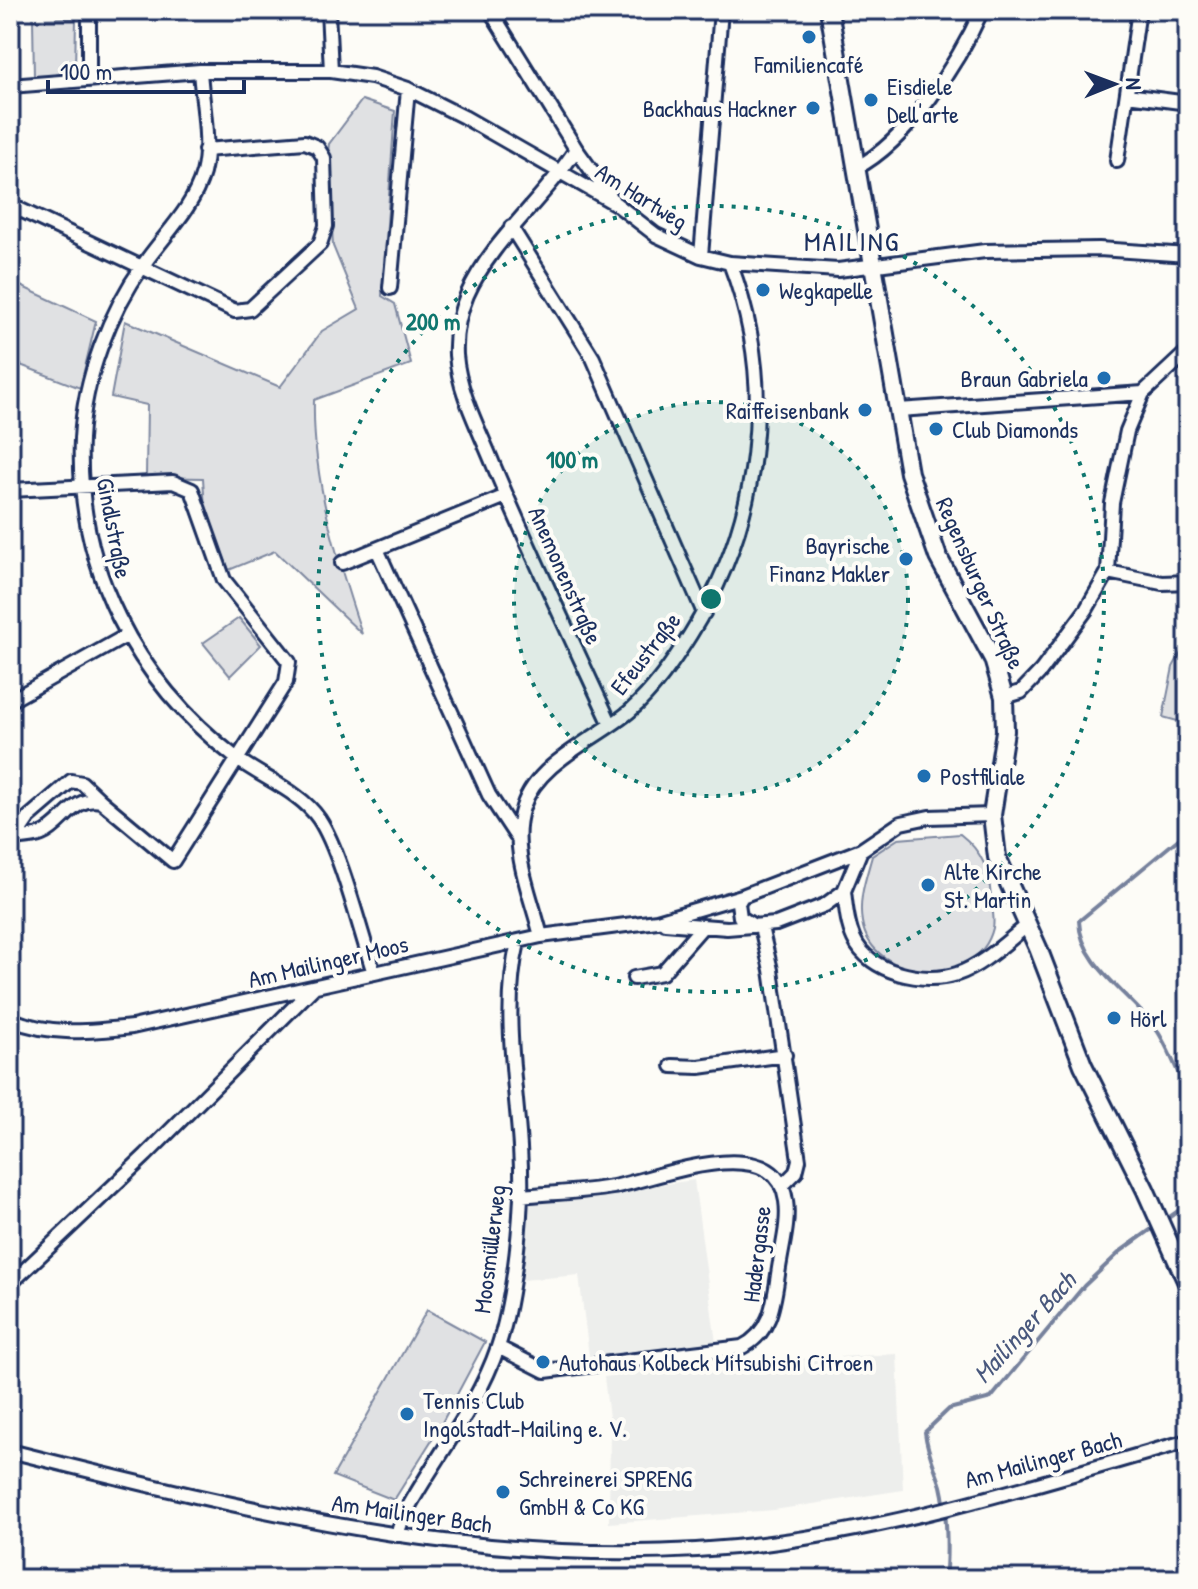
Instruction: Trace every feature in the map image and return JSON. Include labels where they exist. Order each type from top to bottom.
[{"type":"street","points":[[89,10],[89,78]]},
{"type":"street","points":[[328,10],[331,71]]},
{"type":"street","points":[[490,10],[576,149],[616,204]]},
{"type":"street","points":[[701,256],[721,10]]},
{"type":"street","name":"Regensburger Straße","points":[[829,10],[918,504],[938,557],[993,659],[1004,697],[1005,731],[992,815],[997,857],[1028,925],[1083,1065],[1145,1189],[1188,1285]]},
{"type":"street","points":[[856,168],[877,157],[917,113],[965,43],[982,10]]},
{"type":"street","points":[[1117,161],[1139,10]]},
{"type":"street","name":"Am Hartweg","points":[[10,86],[200,71],[331,71],[372,77],[408,89],[616,204],[656,235],[701,256],[730,263],[838,270],[985,251],[1099,249],[1188,255]]},
{"type":"street","name":"Gindlstraße","points":[[200,71],[205,150],[203,173],[192,200],[142,266],[117,310],[88,390],[81,437],[82,488],[97,568],[126,636],[154,677],[193,722],[238,759],[301,801],[318,818],[331,844],[374,973]]},
{"type":"street","points":[[390,288],[408,89]]},
{"type":"street","points":[[1127,95],[1188,103]]},
{"type":"street","points":[[10,205],[235,311],[250,309],[320,244],[326,226],[324,158],[317,147],[305,142],[205,150]]},
{"type":"street","name":"Anemonenstraße","points":[[576,149],[561,174],[511,227],[467,295],[456,329],[456,356],[463,389],[506,496],[611,725]]},
{"type":"street","points":[[511,227],[593,358],[704,613]]},
{"type":"street","name":"Efeustraße","points":[[516,836],[524,803],[544,776],[650,691],[704,613],[740,532],[755,429],[757,388],[753,337],[730,263]]},
{"type":"street","points":[[1004,697],[1021,692],[1041,671],[1078,621],[1108,572],[1112,503],[1127,431],[1143,393],[1188,351]]},
{"type":"street","points":[[899,410],[1143,393]]},
{"type":"street","points":[[10,490],[173,482],[192,490],[224,580],[289,662],[286,682],[173,861],[82,783],[71,781],[29,817],[12,839]]},
{"type":"street","points":[[342,563],[506,496]]},
{"type":"street","points":[[377,549],[489,795],[516,836],[541,936]]},
{"type":"street","points":[[1108,572],[1162,583],[1188,582]]},
{"type":"street","points":[[10,701],[126,636]]},
{"type":"street","points":[[12,839],[43,834],[80,802],[101,801]]},
{"type":"street","name":"Am Mailinger Moos","points":[[10,1019],[46,1031],[107,1030],[541,936],[657,921],[742,896],[861,850],[901,823],[929,817],[992,815]]},
{"type":"street","name":"Am Mailinger Moos","points":[[657,921],[761,927],[825,905],[844,891],[861,850]]},
{"type":"street","points":[[844,891],[855,942],[871,959],[921,978],[958,974],[1028,925]]},
{"type":"street","points":[[742,896],[738,910],[743,922],[761,927]]},
{"type":"street","points":[[634,978],[662,973],[703,926]]},
{"type":"street","name":"Hadergasse","points":[[498,1347],[533,1367],[558,1371],[726,1350],[755,1341],[763,1332],[773,1305],[787,1214],[782,1186],[796,1172],[799,1160],[785,1055],[761,927]]},
{"type":"street","name":"Moosmüllerweg","points":[[397,1535],[411,1501],[469,1409],[498,1347],[513,1267],[521,1196],[510,1012],[510,975],[518,942]]},
{"type":"street","points":[[10,1284],[146,1155],[314,987]]},
{"type":"street","points":[[672,1066],[699,1067],[785,1055]]},
{"type":"street","points":[[521,1196],[611,1187],[741,1161],[758,1164],[782,1186]]},
{"type":"street","name":"Am Mailinger Bach","points":[[10,1451],[238,1506],[397,1535],[466,1545],[599,1553],[701,1550],[778,1542],[914,1516],[1081,1474],[1188,1441]]},
{"type":"shaded area","points":[[76,18],[75,71],[61,78],[34,78],[33,19]]},
{"type":"shaded area","points":[[362,100],[395,111],[382,296],[395,304],[411,364],[314,400],[317,460],[328,519],[362,634],[275,551],[229,570],[205,509],[203,478],[146,477],[147,405],[111,397],[125,321],[280,387],[322,331],[359,309],[333,246],[328,152],[329,144]]},
{"type":"shaded area","points":[[10,281],[96,321],[80,388],[10,361]]},
{"type":"shaded area","points":[[239,618],[261,645],[230,676],[203,643]]},
{"type":"shaded area","points":[[1188,640],[1188,724],[1163,717],[1173,667]]},
{"type":"shaded area","points":[[960,834],[979,855],[989,879],[993,928],[983,948],[968,962],[948,969],[926,971],[904,967],[885,957],[870,942],[862,922],[862,897],[872,856],[898,839]]},
{"type":"shaded area","points":[[694,1180],[716,1343],[589,1356],[579,1275],[523,1280],[529,1203]]},
{"type":"shaded area","name":"Tennis Club Ingolstadt-Mailing e. V.","points":[[427,1310],[485,1342],[438,1430],[394,1500],[333,1476]]},
{"type":"shaded area","points":[[897,1354],[903,1490],[774,1510],[609,1523],[610,1426],[604,1377],[720,1363]]},
{"type":"waterway","name":"Mailinger Bach","points":[[1188,831],[1079,921],[1082,937],[1098,967],[1158,1032],[1188,1094]]},
{"type":"waterway","name":"Mailinger Bach","points":[[1164,1221],[1188,1204]]},
{"type":"waterway","name":"Mailinger Bach","points":[[945,1579],[945,1507],[925,1432],[949,1409],[991,1398],[1084,1286],[1121,1251],[1156,1226]]},
{"type":"place","name":"Familiencafé","points":[[809,37]]},
{"type":"place","name":"Eisdiele Dell'arte","points":[[871,100]]},
{"type":"place","name":"Backhaus Hackner","points":[[813,108]]},
{"type":"place","name":"Wegkapelle","points":[[763,290]]},
{"type":"place","name":"Braun Gabriela","points":[[1104,378]]},
{"type":"place","name":"Raiffeisenbank","points":[[865,410]]},
{"type":"place","name":"Club Diamonds","points":[[936,429]]},
{"type":"place","name":"Bayrische Finanz Makler","points":[[906,559]]},
{"type":"place","name":"Postfiliale","points":[[924,776]]},
{"type":"place","name":"Alte Kirche St. Martin","points":[[928,885]]},
{"type":"place","name":"Hörl","points":[[1114,1018]]},
{"type":"place","name":"Autohaus Kolbeck Mitsubishi Citroen","points":[[543,1362]]},
{"type":"place","name":"Tennis Club Ingolstadt-Mailing e. V.","points":[[407,1414]]},
{"type":"place","name":"Schreinerei SPRENG GmbH & Co KG","points":[[503,1492]]},
{"type":"district","name":"MAILING","points":[[852,241]]}]
